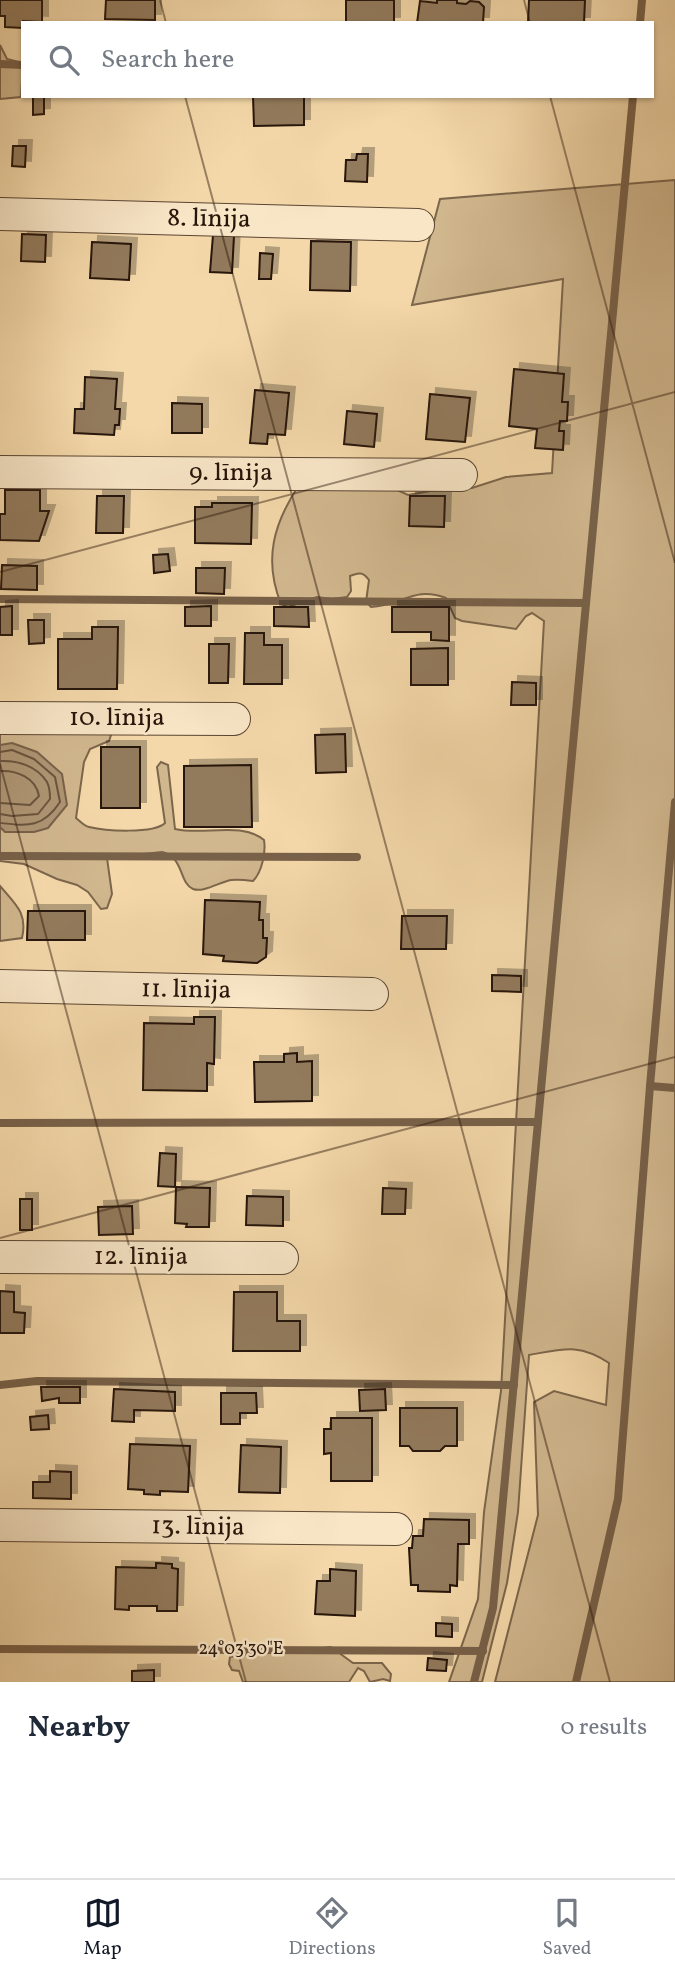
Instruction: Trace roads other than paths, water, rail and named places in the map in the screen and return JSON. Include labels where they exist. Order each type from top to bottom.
[{"type":"street","name":"8. līnija","points":[[0,214],[418,225]]},
{"type":"street","name":"9. līnija","points":[[0,472],[461,475]]},
{"type":"street","name":"10. līnija","points":[[0,718],[234,719]]},
{"type":"street","name":"11. līnija","points":[[0,986],[372,994]]},
{"type":"street","name":"12. līnija","points":[[0,1257],[282,1258]]},
{"type":"street","name":"13. līnija","points":[[0,1525],[396,1529]]},
{"type":"water","points":[[12,743],[37,752],[62,774],[67,805],[48,828],[34,832],[5,832],[0,827],[0,745]]},
{"type":"waterway","points":[[640,21],[642,0]]},
{"type":"waterway","points":[[0,64],[21,65]]},
{"type":"waterway","points":[[474,1682],[493,1608],[633,98]]},
{"type":"waterway","points":[[0,599],[586,603]]},
{"type":"waterway","points":[[576,1682],[618,1499],[675,802]]},
{"type":"waterway","points":[[0,856],[357,857]]},
{"type":"waterway","points":[[650,1086],[675,1088]]},
{"type":"waterway","points":[[0,1123],[538,1122]]},
{"type":"waterway","points":[[0,1385],[37,1381],[514,1385]]},
{"type":"waterway","points":[[0,1649],[483,1651]]}]
